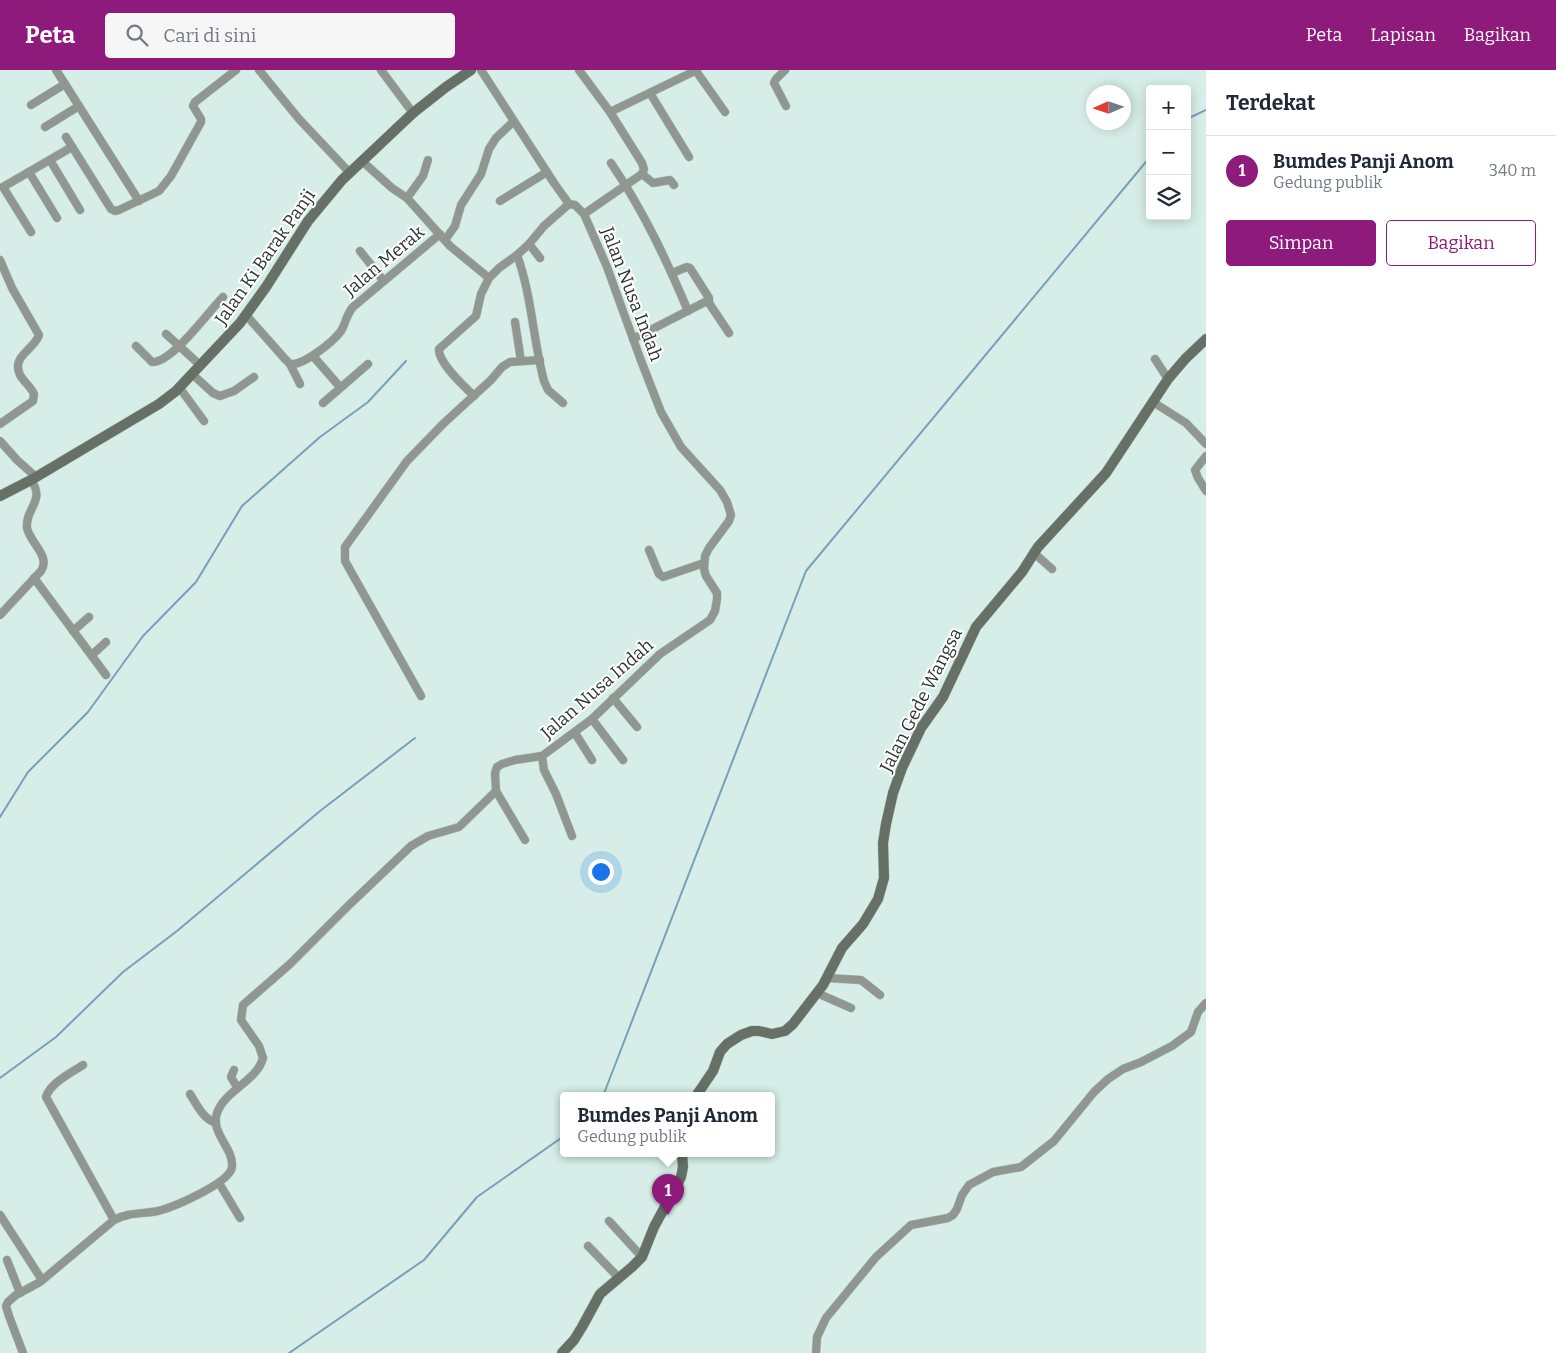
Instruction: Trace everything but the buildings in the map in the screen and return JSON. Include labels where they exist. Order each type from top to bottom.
[{"type":"street","points":[[56,70],[139,201]]},
{"type":"street","points":[[66,137],[112,210],[119,210],[158,191],[171,176],[201,122],[194,106],[195,102],[236,70]]},
{"type":"street","points":[[259,70],[299,119],[349,172]]},
{"type":"street","points":[[381,70],[413,113]]},
{"type":"street","name":"Jalan Ki Barak Panji","points":[[0,496],[34,478],[158,404],[180,387],[230,335],[246,315],[308,221],[349,172],[413,113],[471,70]]},
{"type":"street","name":"Jalan Nusa Indah","points":[[481,70],[569,204],[575,205],[584,214],[597,240],[661,412],[681,447],[720,490],[730,508],[729,521],[705,556],[706,576],[718,599],[710,620],[660,654],[592,719],[542,756],[514,760],[497,767],[495,774],[496,791]]},
{"type":"street","points":[[578,70],[610,112],[643,166],[642,174],[584,214]]},
{"type":"street","points":[[610,112],[696,70],[725,112]]},
{"type":"street","points":[[785,70],[774,83],[786,106]]},
{"type":"street","points":[[31,106],[65,84]]},
{"type":"street","points":[[650,93],[689,157]]},
{"type":"street","points":[[45,127],[79,106]]},
{"type":"street","points":[[442,237],[455,226],[461,205],[481,174],[489,149],[496,138],[514,121]]},
{"type":"street","points":[[31,232],[3,187],[72,147]]},
{"type":"street","points":[[50,160],[80,210]]},
{"type":"street","points":[[407,198],[423,176],[428,160]]},
{"type":"street","points":[[362,161],[392,188],[407,198],[442,237],[489,278]]},
{"type":"street","points":[[611,164],[626,185],[657,241],[688,311]]},
{"type":"street","points":[[28,172],[57,218]]},
{"type":"street","points":[[500,201],[547,172]]},
{"type":"street","points":[[642,174],[653,183],[670,180],[674,185]]},
{"type":"street","points":[[474,396],[453,375],[438,351],[476,316],[481,294],[489,278],[529,244],[544,226],[569,204]]},
{"type":"street","name":"Jalan Merak","points":[[290,364],[297,364],[313,356],[341,331],[348,312],[353,307],[383,280],[442,237]]},
{"type":"street","points":[[529,244],[540,258]]},
{"type":"street","points":[[360,251],[383,280]]},
{"type":"street","points":[[517,255],[533,318],[546,385],[563,403]]},
{"type":"street","points":[[0,260],[12,288],[40,335],[20,358],[18,363],[22,377],[34,394],[33,401],[0,424]]},
{"type":"street","points":[[672,273],[687,267],[690,268],[710,298],[709,303],[729,333]]},
{"type":"street","points":[[136,346],[152,362],[165,359],[179,347],[223,297]]},
{"type":"street","points":[[633,339],[705,302],[709,303]]},
{"type":"street","points":[[246,315],[290,364],[300,384]]},
{"type":"street","points":[[515,322],[522,361]]},
{"type":"street","points":[[166,334],[200,365]]},
{"type":"street","name":"Jalan Gede Wangsa","points":[[699,1092],[713,1071],[720,1052],[727,1044],[741,1035],[752,1031],[772,1034],[784,1032],[793,1024],[817,993],[842,948],[863,924],[878,899],[884,878],[883,844],[893,792],[907,755],[921,728],[943,697],[976,627],[1022,572],[1034,553],[1106,473],[1168,379],[1206,339]]},
{"type":"street","points":[[313,356],[340,387]]},
{"type":"street","points":[[1155,358],[1168,379]]},
{"type":"street","points":[[422,696],[345,561],[344,547],[407,461],[444,423],[492,380],[502,367],[510,362],[540,360]]},
{"type":"street","points":[[323,403],[368,364]]},
{"type":"street","points":[[192,374],[213,393],[220,396],[234,391],[254,377]]},
{"type":"street","points":[[180,387],[204,421]]},
{"type":"street","points":[[1153,402],[1186,423],[1206,444]]},
{"type":"street","points":[[0,441],[34,478],[37,494],[27,522],[34,544],[44,558],[45,564],[0,615]]},
{"type":"street","points":[[1206,456],[1195,470],[1206,491]]},
{"type":"street","points":[[648,550],[659,574],[663,577],[704,563]]},
{"type":"street","points":[[1034,553],[1052,569]]},
{"type":"street","points":[[34,578],[106,675]]},
{"type":"street","points":[[73,631],[90,617]]},
{"type":"street","points":[[92,655],[106,642]]},
{"type":"street","points":[[613,698],[637,726]]},
{"type":"street","points":[[592,719],[623,760]]},
{"type":"street","points":[[574,733],[592,760]]},
{"type":"street","points":[[542,756],[544,770],[556,794],[572,836]]},
{"type":"street","points":[[6,1306],[12,1298],[42,1280],[114,1220],[126,1214],[162,1210],[180,1203],[219,1183],[229,1175],[232,1165],[231,1157],[216,1123],[217,1113],[237,1087],[258,1069],[263,1058],[259,1046],[241,1020],[241,1009],[247,1000],[294,960],[348,904],[411,846],[428,836],[459,827],[496,791],[525,840]]},
{"type":"street","points":[[827,978],[861,980],[880,995]]},
{"type":"street","points":[[817,993],[851,1008]]},
{"type":"street","points":[[816,1353],[817,1337],[826,1318],[876,1257],[899,1235],[912,1224],[948,1218],[957,1209],[965,1190],[974,1182],[993,1172],[1021,1167],[1034,1158],[1054,1141],[1094,1092],[1108,1079],[1123,1069],[1172,1046],[1191,1032],[1198,1012],[1206,1003]]},
{"type":"street","points":[[83,1066],[52,1088],[46,1097],[114,1220]]},
{"type":"street","points":[[234,1070],[231,1075],[237,1087]]},
{"type":"street","points":[[190,1094],[208,1120],[216,1123]]},
{"type":"street","points":[[562,1353],[574,1340],[600,1294],[642,1257],[654,1227],[681,1177],[682,1157]]},
{"type":"street","points":[[219,1183],[240,1218]]},
{"type":"street","points":[[0,1215],[42,1280]]},
{"type":"street","points":[[609,1221],[642,1257]]},
{"type":"street","points":[[588,1246],[618,1278]]},
{"type":"street","points":[[7,1260],[20,1293]]},
{"type":"street","points":[[0,1296],[6,1306],[8,1316],[23,1353]]},
{"type":"waterway","points":[[1191,117],[1206,110]]},
{"type":"waterway","points":[[605,1092],[806,571],[1146,162]]},
{"type":"waterway","points":[[0,817],[28,772],[88,712],[143,636],[196,582],[242,506],[320,437],[368,402],[406,361]]},
{"type":"waterway","points":[[0,1078],[56,1037],[123,972],[177,931],[320,811],[415,738]]},
{"type":"waterway","points":[[289,1353],[424,1260],[477,1197],[560,1139]]},
{"type":"place","name":"Bumdes Panji Anom","points":[[668,1215]]}]
